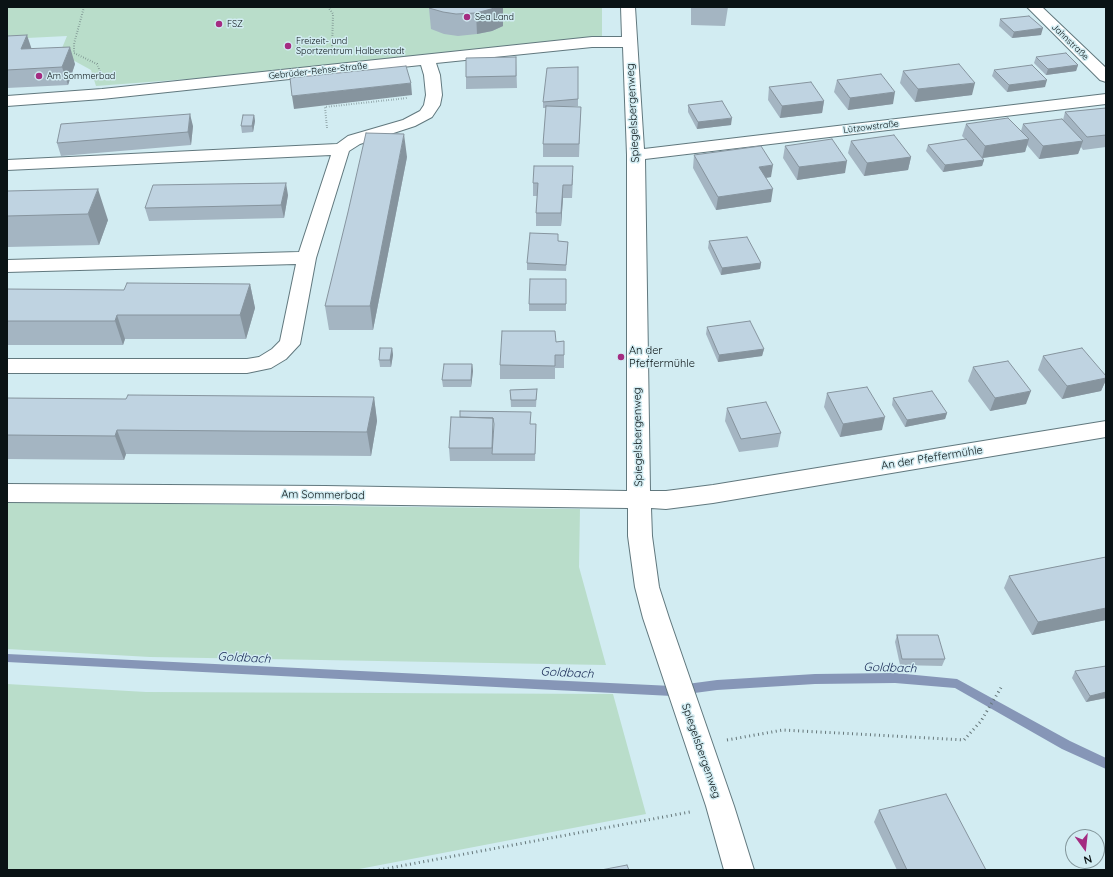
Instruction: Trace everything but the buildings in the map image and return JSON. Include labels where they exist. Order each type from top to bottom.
[{"type":"street","name":"Spiegelsbergenweg","points":[[628,7],[636,155],[640,536],[647,587],[678,684],[720,806],[739,870]]},
{"type":"street","name":"Jahnstraße","points":[[1034,7],[1106,77]]},
{"type":"street","name":"Gebrüder-Rehse-Straße","points":[[7,101],[102,94],[592,42],[629,42]]},
{"type":"street","points":[[7,166],[339,148],[354,140],[409,123],[426,114],[432,105],[434,95],[432,75],[427,60]]},
{"type":"street","name":"Lützowstraße","points":[[636,155],[1106,99]]},
{"type":"street","points":[[7,366],[247,366],[264,363],[279,354],[290,344],[307,258],[339,148]]},
{"type":"street","points":[[7,266],[307,258]]},
{"type":"street","name":"An der Pfeffermühle","points":[[639,500],[666,500],[713,494],[1106,429]]},
{"type":"street","name":"Am Sommerbad","points":[[7,493],[325,495],[639,500]]},
{"type":"path","points":[[84,7],[74,44],[74,53],[97,64],[101,74],[102,94]]},
{"type":"path","points":[[328,7],[333,14],[332,70]]},
{"type":"path","points":[[339,148],[328,140],[325,108],[434,95]]},
{"type":"path","points":[[699,745],[783,730],[964,740],[981,721],[1002,686]]},
{"type":"path","name":"Spiegelsbergenweg","points":[[380,870],[720,806]]},
{"type":"green space","name":"Freizeit- und Sportzentrum Halberstadt","points":[[7,7],[602,7],[602,36],[215,77],[96,86],[91,70],[60,53],[67,36],[7,39]]},
{"type":"green space","points":[[7,502],[580,509],[579,567],[606,665],[150,657],[7,649]]},
{"type":"green space","points":[[7,684],[146,692],[613,694],[646,814],[354,870],[7,870]]},
{"type":"waterway","name":"Goldbach","points":[[7,658],[672,691],[717,685],[815,679],[895,678],[957,684],[1066,745],[1106,764]]},
{"type":"place","name":"Sea Land","points":[[467,17]]},
{"type":"place","name":"FSZ","points":[[219,24]]},
{"type":"place","name":"Freizeit- und Sportzentrum Halberstadt","points":[[288,46]]},
{"type":"place","name":"Am Sommerbad","points":[[39,76]]},
{"type":"place","name":"An der Pfeffermühle","points":[[621,357]]}]
